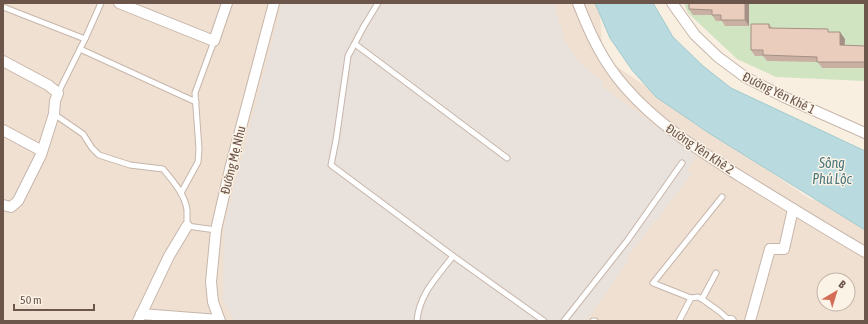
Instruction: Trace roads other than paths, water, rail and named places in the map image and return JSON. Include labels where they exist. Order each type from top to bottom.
[{"type":"street","points":[[119,3],[214,41],[227,3]]},
{"type":"street","name":"Đường Mẹ Nhu","points":[[187,226],[169,256],[140,318],[219,320],[213,302],[211,282],[216,230],[230,169],[274,3]]},
{"type":"street","name":"Đường Yên Khê 2","points":[[578,3],[599,51],[625,87],[667,127],[686,141],[793,209],[865,252]]},
{"type":"street","name":"Đường Yên Khê 1","points":[[672,3],[695,35],[718,57],[745,77],[784,97],[865,133]]},
{"type":"street","points":[[3,61],[48,85],[58,93],[55,101],[54,114],[32,177],[18,201],[11,206],[3,205]]},
{"type":"street","points":[[3,130],[24,143],[42,151]]},
{"type":"street","points":[[750,321],[770,249],[784,249],[793,209]]},
{"type":"lane","points":[[58,93],[101,3]]},
{"type":"lane","points":[[378,3],[348,56],[331,165],[544,321]]},
{"type":"lane","points":[[3,7],[85,39]]},
{"type":"lane","points":[[181,193],[198,162],[199,149],[195,94],[214,41]]},
{"type":"lane","points":[[355,44],[507,158]]},
{"type":"lane","points":[[80,49],[196,102]]},
{"type":"lane","points":[[54,114],[83,134],[92,148],[99,154],[130,165],[162,169],[181,193],[187,210],[187,226],[216,230]]},
{"type":"lane","points":[[564,321],[627,241],[682,163]]},
{"type":"lane","points":[[722,197],[653,283],[691,298],[698,297],[710,304],[730,321]]},
{"type":"lane","points":[[417,321],[423,296],[454,256]]},
{"type":"lane","points":[[702,300],[716,273]]},
{"type":"lane","points":[[679,321],[691,298]]},
{"type":"water","name":"Sông Phú Lộc","points":[[595,3],[653,3],[673,37],[703,66],[731,88],[865,151],[865,230],[712,135],[656,97],[632,70],[610,38]]}]
